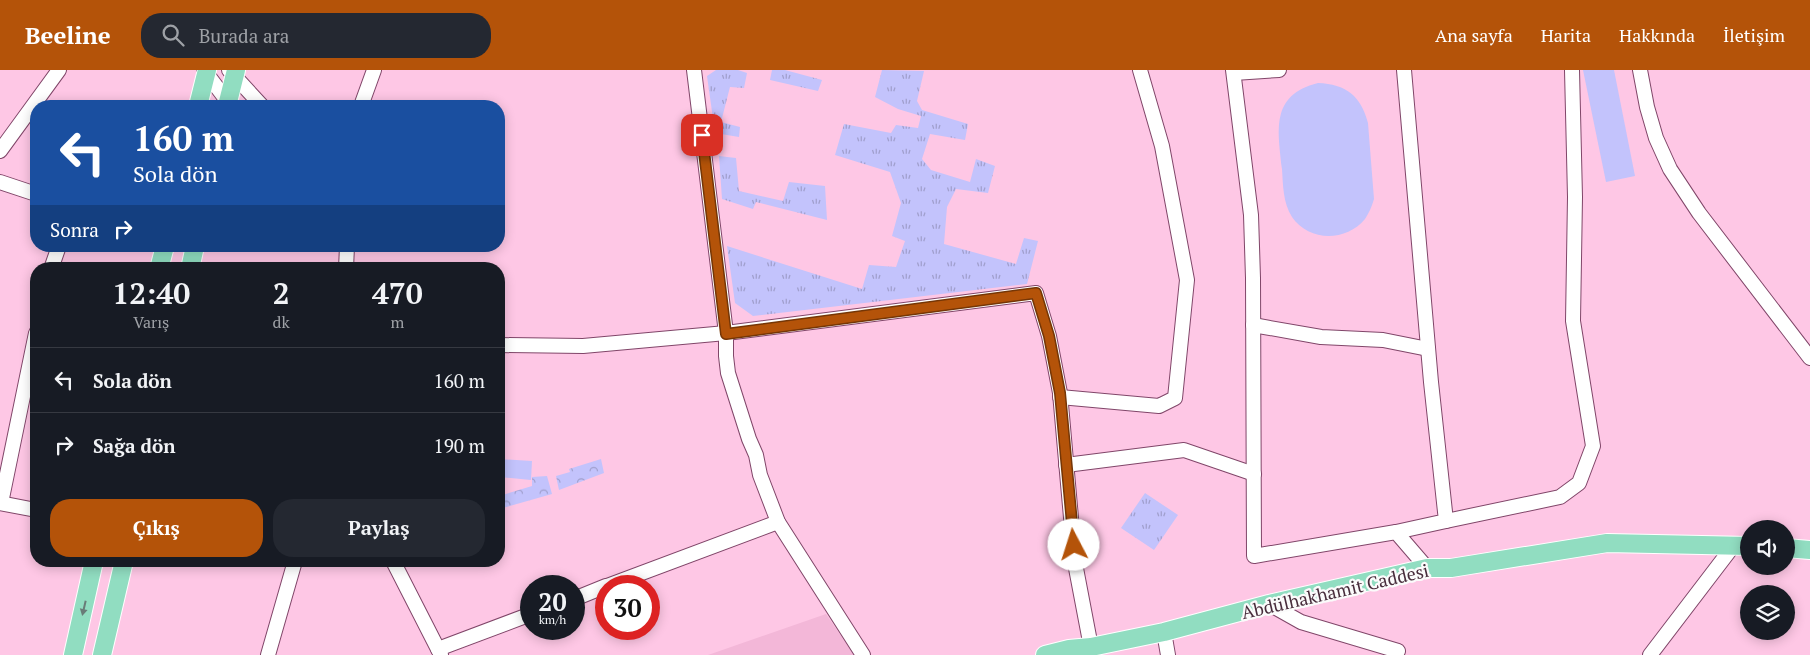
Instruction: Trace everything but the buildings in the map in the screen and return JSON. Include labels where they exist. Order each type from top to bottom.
[{"type":"main road","points":[[199,100],[206,71]]},
{"type":"main road","points":[[230,100],[233,72]]},
{"type":"main road","name":"Abdülhakhamit Caddesi","points":[[1045,655],[1070,652],[1164,632],[1269,604],[1426,568],[1451,568],[1607,543],[1740,546]]},
{"type":"main road","points":[[1795,549],[1810,550]]},
{"type":"main road","points":[[73,655],[93,567]]},
{"type":"main road","points":[[102,655],[123,567]]},
{"type":"street","points":[[37,100],[59,70]]},
{"type":"street","points":[[363,100],[374,70]]},
{"type":"street","points":[[694,70],[726,334],[728,373],[756,455],[760,475],[778,522],[863,655]]},
{"type":"street","points":[[1060,397],[1159,406],[1175,398],[1187,280],[1162,146],[1140,70]]},
{"type":"street","points":[[1279,70],[1233,71],[1250,215],[1253,325],[1254,556],[1396,532],[1560,497],[1579,483],[1592,446],[1573,321],[1572,70]]},
{"type":"street","points":[[1404,70],[1428,349],[1446,520]]},
{"type":"street","points":[[1640,70],[1647,107],[1656,138],[1670,169],[1699,213],[1810,358]]},
{"type":"street","points":[[206,71],[226,100]]},
{"type":"street","points":[[233,72],[257,100]]},
{"type":"street","points":[[0,151],[30,110]]},
{"type":"street","points":[[0,182],[30,192]]},
{"type":"street","points":[[505,345],[583,346],[726,334],[1036,293],[1049,336],[1060,397],[1076,563],[1091,647]]},
{"type":"street","points":[[1253,325],[1321,337],[1384,340],[1428,349]]},
{"type":"street","points":[[30,361],[0,503],[30,509]]},
{"type":"street","points":[[1066,464],[1184,450],[1254,474]]},
{"type":"street","points":[[636,575],[778,522]]},
{"type":"street","points":[[1396,532],[1426,568]]},
{"type":"street","points":[[1650,655],[1740,548]]},
{"type":"street","points":[[268,655],[293,567]]},
{"type":"street","points":[[396,567],[439,652],[520,619]]},
{"type":"street","points":[[1269,604],[1301,622],[1398,651]]},
{"type":"street","points":[[1164,632],[1168,655]]},
{"type":"shaded area","points":[[826,614],[854,655],[708,655]]},
{"type":"green space","points":[[716,70],[738,70],[747,73],[744,88],[730,87],[721,122],[740,127],[739,137],[715,133],[707,76]]},
{"type":"green space","points":[[772,70],[785,70],[822,80],[818,91],[770,80]]},
{"type":"green space","points":[[882,70],[924,71],[917,101],[922,110],[968,124],[965,140],[930,134],[922,159],[931,170],[970,182],[976,159],[995,166],[988,193],[956,189],[947,207],[944,244],[1016,264],[1024,238],[1038,241],[1027,284],[753,316],[735,303],[727,246],[862,289],[869,265],[896,267],[905,241],[892,236],[901,203],[890,172],[835,155],[844,124],[891,133],[896,125],[918,128],[921,116],[898,109],[875,97]]},
{"type":"green space","points":[[1583,70],[1614,70],[1635,176],[1606,182]]},
{"type":"green space","points":[[1318,83],[1337,86],[1351,93],[1365,114],[1368,123],[1374,199],[1365,219],[1357,227],[1348,232],[1328,236],[1308,231],[1299,225],[1289,212],[1284,194],[1279,141],[1280,116],[1284,105],[1292,96]]},
{"type":"green space","points":[[719,156],[736,158],[739,191],[783,201],[789,182],[825,186],[827,220],[756,202],[753,209],[722,199]]},
{"type":"green space","points":[[505,459],[532,461],[531,480],[505,478]]},
{"type":"green space","points":[[601,459],[604,473],[559,490],[556,476],[570,472],[569,469]]},
{"type":"green space","points":[[547,476],[552,494],[505,507],[505,494],[532,486],[532,477]]},
{"type":"green space","points":[[1145,493],[1178,515],[1154,550],[1121,528]]},
{"type":"route","points":[[702,135],[726,334],[1036,293],[1049,336],[1060,393],[1074,545]]}]
